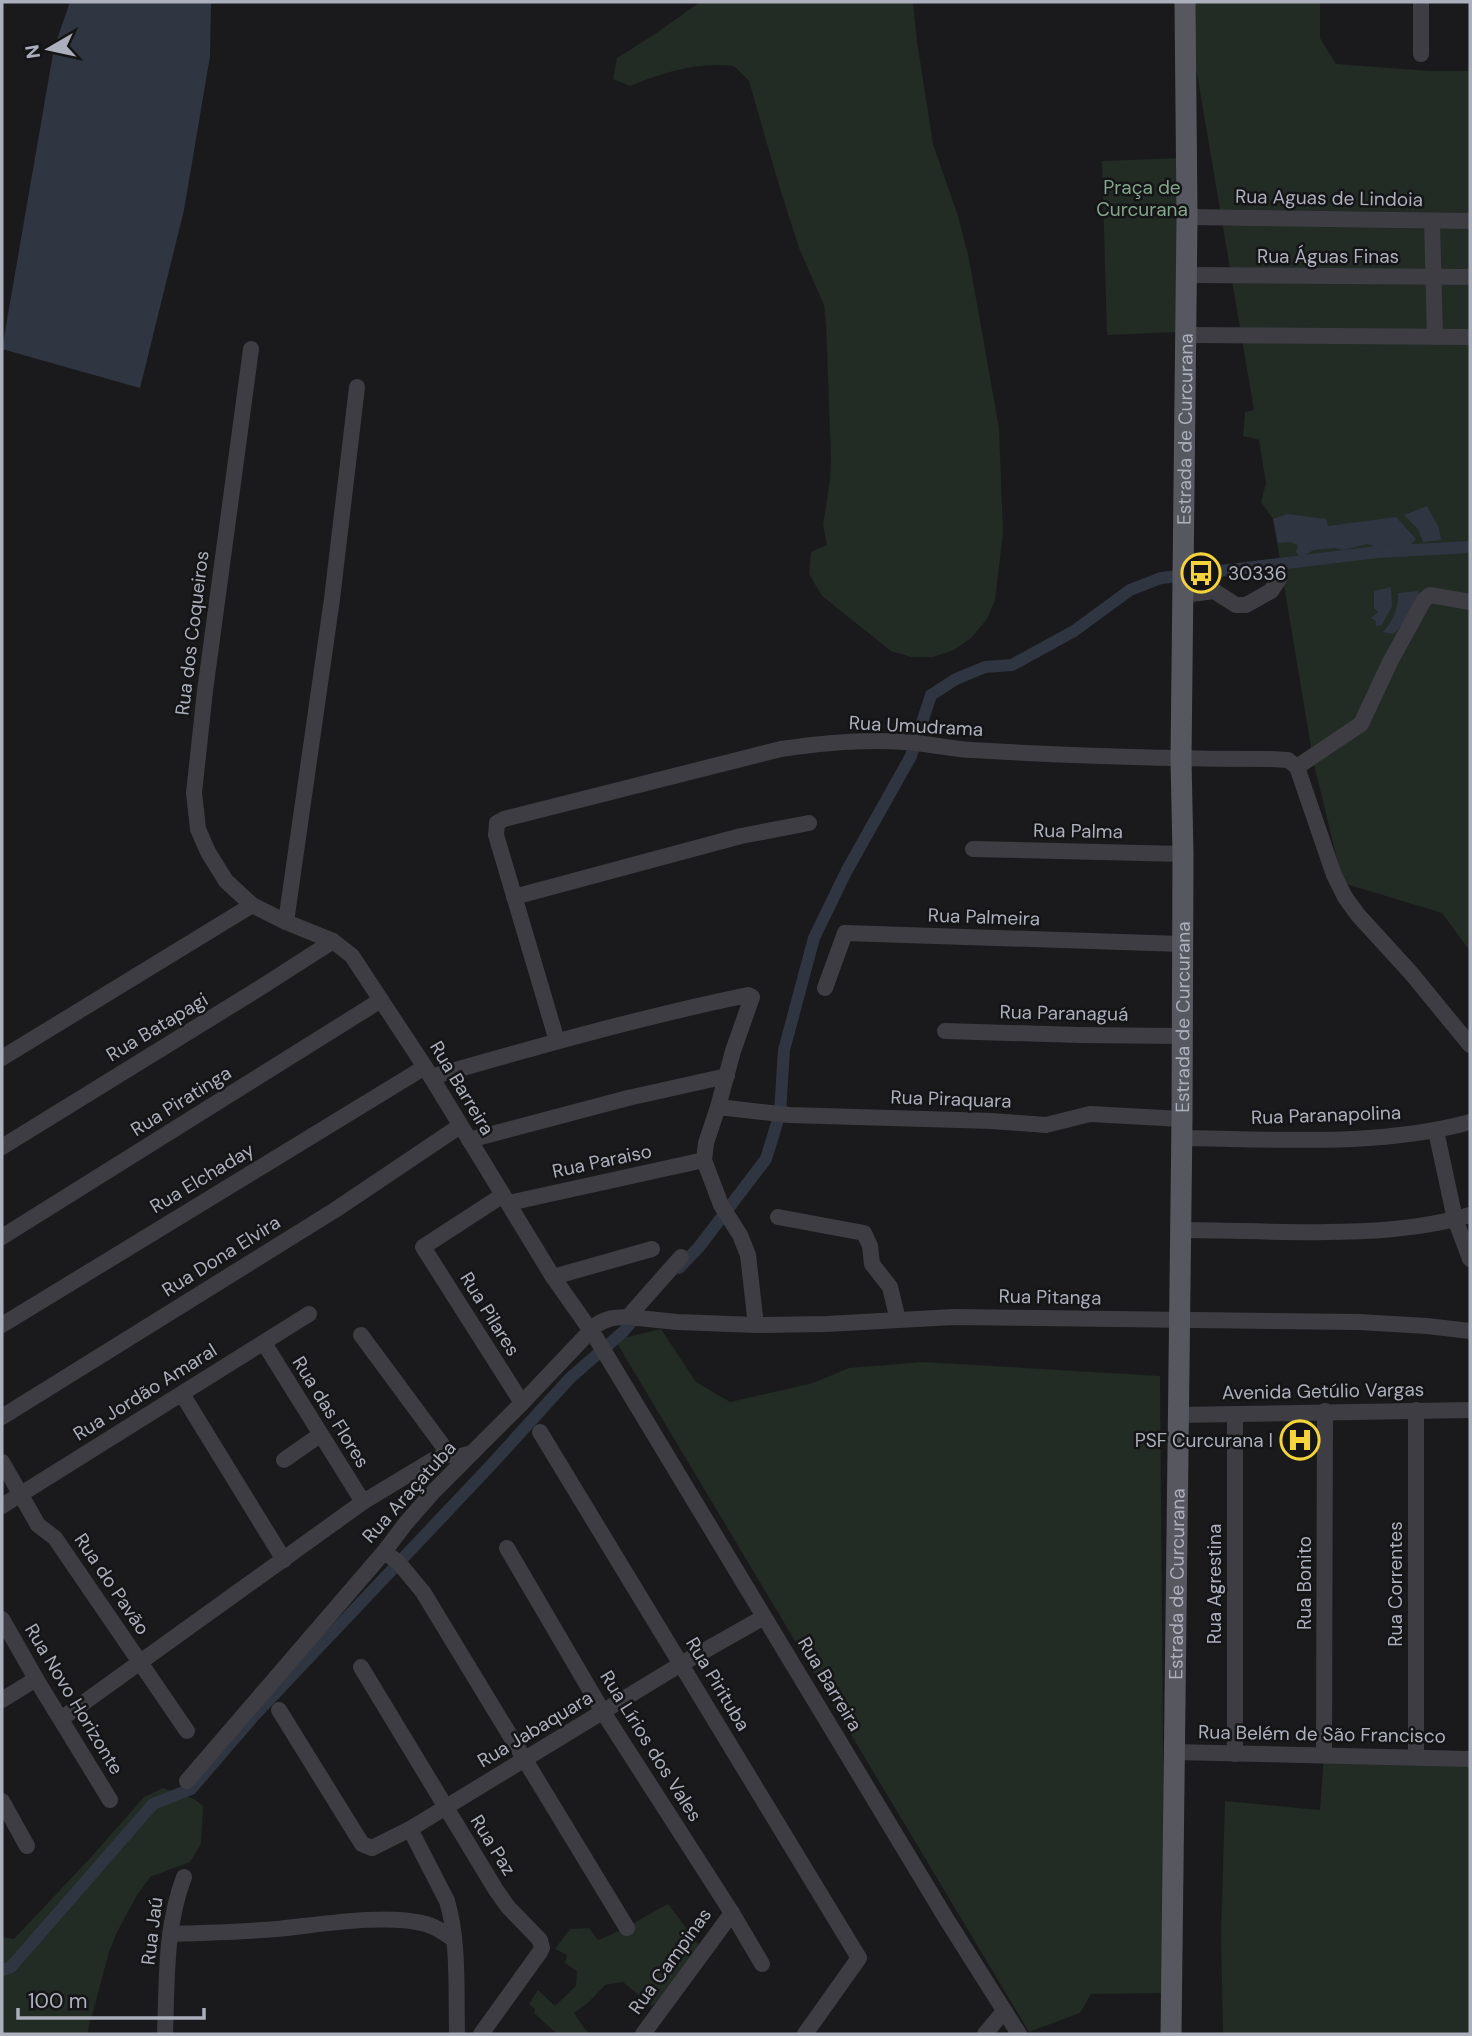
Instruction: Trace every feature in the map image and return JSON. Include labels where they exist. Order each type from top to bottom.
[{"type":"main road","name":"Estrada de Curcurana","points":[[1171,2034],[1183,854],[1181,759],[1187,217],[1185,2]]},
{"type":"street","points":[[1421,2],[1421,54]]},
{"type":"street","name":"Rua Aguas de Lindoia","points":[[1187,217],[1470,221]]},
{"type":"street","points":[[1432,221],[1435,337]]},
{"type":"street","name":"Rua Águas Finas","points":[[1186,275],[1470,277]]},
{"type":"street","points":[[1186,335],[1470,337]]},
{"type":"street","name":"Rua dos Coqueiros","points":[[251,349],[194,793],[198,829],[208,852],[226,881],[252,905]]},
{"type":"street","points":[[286,922],[332,599],[357,387]]},
{"type":"street","points":[[1184,591],[1214,591],[1236,605],[1246,605],[1271,591],[1279,579]]},
{"type":"street","points":[[1470,602],[1430,595],[1424,600],[1390,662],[1361,724],[1297,767],[1334,874],[1345,897],[1470,1045]]},
{"type":"street","name":"Rua Umudrama","points":[[514,897],[496,835],[497,823],[504,818],[781,749],[831,743],[905,742],[969,750],[1181,759],[1288,760],[1297,767]]},
{"type":"street","points":[[557,1041],[514,897],[741,836],[809,823]]},
{"type":"street","name":"Rua Palma","points":[[973,849],[1183,854]]},
{"type":"street","points":[[2,1058],[252,905]]},
{"type":"street","name":"Rua Barreira","points":[[252,905],[333,941],[352,956],[428,1072],[553,1277],[606,1354],[947,1920],[1019,2034]]},
{"type":"street","name":"Rua Palmeira","points":[[825,988],[845,933],[1181,944]]},
{"type":"street","name":"Rua Batapagi","points":[[2,1147],[333,941]]},
{"type":"street","name":"Rua Elchaday","points":[[2,1325],[428,1072],[748,995],[752,997],[727,1076]]},
{"type":"street","name":"Rua Piratinga","points":[[2,1237],[381,1000]]},
{"type":"street","name":"Rua Paranaguá","points":[[945,1031],[1181,1036]]},
{"type":"street","points":[[727,1076],[706,1143],[704,1160],[721,1205],[748,1255],[756,1325]]},
{"type":"street","name":"Rua Dona Elvira","points":[[2,1417],[335,1210],[465,1133],[727,1076]]},
{"type":"street","name":"Rua Piraquara","points":[[718,1107],[789,1115],[1046,1125],[1090,1114],[1181,1128]]},
{"type":"street","name":"Rua Paranapolina","points":[[1181,1128],[1331,1140],[1436,1131],[1470,1122]]},
{"type":"street","points":[[1436,1131],[1462,1217],[1470,1259]]},
{"type":"street","name":"Rua Paraiso","points":[[506,1199],[704,1160]]},
{"type":"street","name":"Rua Pilares","points":[[506,1199],[423,1247],[522,1403]]},
{"type":"street","points":[[778,1217],[864,1233],[870,1246],[872,1264],[890,1287],[898,1320]]},
{"type":"street","points":[[1180,1230],[1361,1231],[1398,1228],[1462,1217]]},
{"type":"street","points":[[553,1277],[652,1249]]},
{"type":"street","points":[[628,1317],[681,1257]]},
{"type":"street","name":"Rua Jordão Amaral","points":[[2,1506],[309,1314]]},
{"type":"street","name":"Rua Pitanga","points":[[628,1317],[756,1325],[953,1317],[1359,1322],[1427,1325],[1470,1331]]},
{"type":"street","name":"Rua Araçatuba","points":[[187,1781],[427,1499],[594,1335],[605,1319],[628,1317]]},
{"type":"street","points":[[361,1335],[449,1454],[457,1457],[472,1453]]},
{"type":"street","name":"Rua das Flores","points":[[264,1343],[363,1502]]},
{"type":"street","points":[[182,1394],[284,1560]]},
{"type":"street","name":"Rua Correntes","points":[[1416,1410],[1416,1757]]},
{"type":"street","name":"Avenida Getúlio Vargas","points":[[1177,1415],[1470,1410]]},
{"type":"street","name":"Rua Bonito","points":[[1324,1755],[1325,1411]]},
{"type":"street","name":"Rua Agrestina","points":[[1235,1415],[1235,1754]]},
{"type":"street","name":"Rua Pirituba","points":[[540,1432],[859,1958],[805,2034]]},
{"type":"street","points":[[284,1460],[320,1435]]},
{"type":"street","points":[[61,1719],[363,1502],[431,1461],[449,1454]]},
{"type":"street","name":"Rua do Pavão","points":[[2,1462],[38,1525],[55,1538],[187,1731]]},
{"type":"street","name":"Rua Lírios dos Vales","points":[[507,1548],[603,1712],[762,1964]]},
{"type":"street","points":[[384,1552],[398,1562],[423,1592],[627,1928]]},
{"type":"street","name":"Rua Jabaquara","points":[[279,1710],[362,1844],[372,1848],[410,1829],[681,1664],[764,1617]]},
{"type":"street","name":"Rua Novo Horizonte","points":[[2,1619],[110,1800]]},
{"type":"street","name":"Rua Paz","points":[[361,1667],[508,1907],[537,1936],[542,1948],[481,2034]]},
{"type":"street","points":[[2,1700],[36,1679]]},
{"type":"street","name":"Rua Belém de São Francisco","points":[[1174,1752],[1470,1759]]},
{"type":"street","points":[[2,1801],[27,1846]]},
{"type":"street","points":[[410,1829],[447,1901],[452,1920],[457,2034]]},
{"type":"street","name":"Rua Jaú","points":[[165,2034],[172,1912],[184,1877]]},
{"type":"street","name":"Rua Campinas","points":[[643,2034],[732,1913]]},
{"type":"street","points":[[170,1934],[386,1920],[426,1924],[453,1940]]},
{"type":"street","points":[[985,2034],[1004,2011]]},
{"type":"green space","points":[[700,2],[913,2],[933,144],[958,216],[969,259],[999,428],[1003,533],[995,600],[987,619],[971,638],[954,650],[933,657],[911,657],[891,651],[822,596],[809,574],[811,552],[827,545],[823,525],[831,458],[824,305],[799,248],[749,81],[734,66],[720,65],[681,69],[630,86],[613,79],[617,58]]},
{"type":"green space","points":[[1195,2],[1320,2],[1320,38],[1336,64],[1470,71],[1470,951],[1442,913],[1343,883],[1314,765],[1273,519],[1261,502],[1266,483],[1259,440],[1243,436],[1245,412],[1254,410],[1195,62]]},
{"type":"green space","name":"Praça de Curcurana","points":[[1180,158],[1178,332],[1107,335],[1102,161]]},
{"type":"green space","points":[[661,1329],[696,1382],[730,1402],[813,1383],[849,1368],[923,1362],[1160,1376],[1165,1993],[1091,1994],[1080,2013],[1029,2032],[615,1340]]},
{"type":"green space","points":[[1324,1755],[1470,1763],[1470,2034],[1223,2034],[1221,1936],[1225,1801],[1320,1810]]},
{"type":"green space","points":[[163,1788],[194,1799],[203,1806],[201,1844],[190,1862],[150,1877],[137,1895],[109,1952],[87,2034],[2,2034],[2,1937],[14,1939],[144,1797]]},
{"type":"green space","points":[[668,1904],[699,1945],[674,1985],[652,2006],[623,1982],[605,1985],[574,2013],[590,2034],[557,2034],[534,2013],[535,2009],[529,2004],[538,1990],[555,2006],[576,1986],[577,1971],[565,1963],[567,1955],[555,1949],[570,1929],[589,1928],[598,1940]]},
{"type":"shaded area","points":[[70,2],[211,2],[210,56],[184,210],[140,388],[2,349],[54,48]]},
{"type":"shaded area","points":[[1427,506],[1439,528],[1441,540],[1423,542],[1418,529],[1404,515]]},
{"type":"shaded area","points":[[1287,514],[1326,519],[1328,526],[1396,517],[1416,539],[1409,546],[1391,545],[1383,549],[1367,544],[1344,550],[1314,550],[1301,557],[1296,552],[1298,545],[1290,542],[1278,543],[1273,519]]},
{"type":"shaded area","points":[[1391,587],[1392,606],[1382,625],[1376,626],[1376,621],[1371,618],[1378,612],[1374,608],[1374,591]]},
{"type":"shaded area","points":[[1419,591],[1402,625],[1393,634],[1383,632],[1395,614],[1398,593]]},
{"type":"waterway","points":[[679,1268],[699,1247],[766,1159],[780,1113],[784,1050],[814,938],[846,872],[911,756],[931,695],[956,679],[985,667],[1012,665],[1074,631],[1130,590],[1161,578],[1378,552],[1470,547]]},
{"type":"waterway","points":[[2,1970],[11,1967],[153,1804],[191,1789],[253,1717],[570,1378],[623,1332],[639,1313]]},
{"type":"place","name":"30336","points":[[1201,573]]},
{"type":"place","name":"PSF Curcurana I","points":[[1300,1440]]}]
